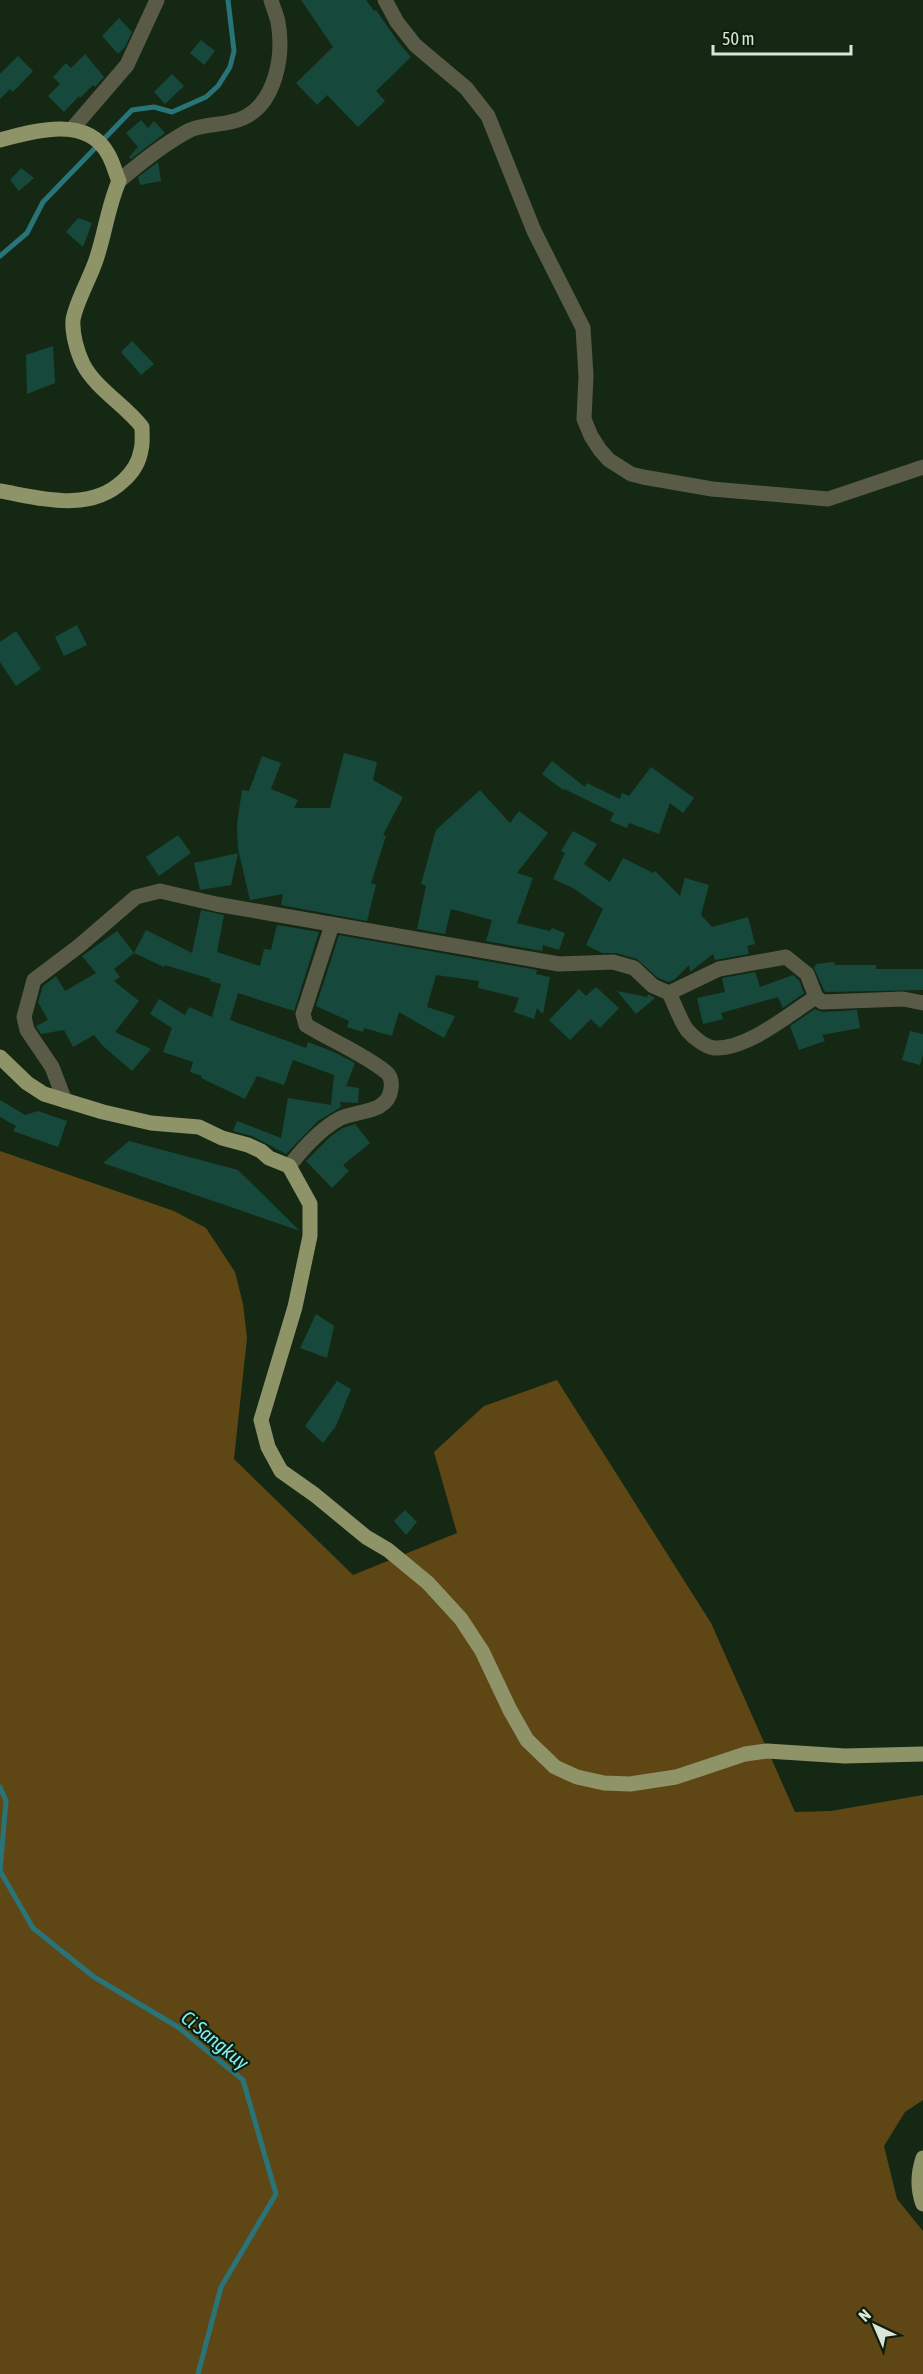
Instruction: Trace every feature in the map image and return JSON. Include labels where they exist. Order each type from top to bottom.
[{"type":"main road","points":[[0,140],[41,130],[72,129],[83,133],[108,153],[119,181],[97,258],[74,319],[74,327],[78,354],[84,366],[142,427],[141,450],[132,473],[114,490],[99,497],[86,500],[50,500],[0,492]]},
{"type":"main road","points":[[0,1057],[27,1083],[44,1094],[150,1123],[199,1127],[222,1138],[248,1145],[269,1158],[289,1166],[310,1204],[310,1236],[295,1307],[261,1420],[268,1447],[281,1471],[315,1495],[366,1537],[388,1550],[428,1583],[461,1619],[482,1652],[527,1740],[555,1767],[577,1777],[630,1784],[676,1777],[745,1754],[767,1751],[845,1756],[923,1754]]},
{"type":"main road","points":[[923,2157],[918,2173],[923,2204]]},
{"type":"street","points":[[72,129],[127,65],[157,0]]},
{"type":"street","points":[[119,181],[187,132],[243,118],[254,112],[264,101],[279,66],[278,22],[271,0]]},
{"type":"street","points":[[385,0],[397,22],[415,45],[466,88],[488,116],[534,231],[583,328],[586,376],[584,419],[591,436],[609,460],[631,474],[643,477],[712,489],[828,499],[923,467]]},
{"type":"street","points":[[64,1101],[52,1067],[27,1030],[24,1017],[31,987],[41,974],[58,963],[136,897],[160,891],[216,904],[559,964],[613,962],[634,968],[653,986],[669,993],[687,1030],[699,1041],[712,1048],[735,1045],[764,1031],[816,997]]},
{"type":"street","points":[[289,1166],[306,1145],[339,1119],[371,1110],[382,1104],[390,1096],[392,1088],[392,1082],[387,1073],[306,1025],[303,1014],[332,925]]},
{"type":"street","points":[[669,993],[719,969],[786,957],[807,974],[816,997],[828,1003],[903,999],[923,1003]]},
{"type":"shaded area","points":[[0,1151],[174,1211],[206,1228],[235,1272],[243,1304],[247,1338],[234,1459],[353,1575],[457,1533],[434,1452],[484,1406],[557,1380],[711,1623],[795,1812],[831,1811],[923,1795],[923,2100],[905,2112],[884,2146],[897,2199],[923,2231],[923,2374],[0,2374]]},
{"type":"building","points":[[301,0],[366,0],[411,57],[376,91],[385,101],[358,127],[327,95],[317,105],[296,83],[333,47]]},
{"type":"building","points":[[119,18],[132,32],[125,47],[118,54],[102,36]]},
{"type":"building","points":[[201,40],[215,51],[204,65],[190,53]]},
{"type":"building","points":[[85,54],[104,77],[95,87],[93,85],[80,98],[79,96],[64,112],[48,96],[60,84],[53,77],[66,63],[71,68]]},
{"type":"building","points":[[18,56],[33,71],[13,92],[10,89],[0,99],[0,74]]},
{"type":"building","points":[[172,74],[184,86],[165,104],[154,92]]},
{"type":"building","points":[[141,120],[148,128],[154,121],[165,133],[131,159],[129,157],[138,147],[126,133]]},
{"type":"building","points":[[158,162],[161,181],[140,185],[138,177]]},
{"type":"building","points":[[21,168],[34,178],[19,191],[10,180]]},
{"type":"building","points":[[78,218],[92,223],[83,247],[66,232]]},
{"type":"building","points":[[132,341],[154,364],[141,375],[121,352]]},
{"type":"building","points":[[53,346],[55,383],[27,394],[26,355]]},
{"type":"building","points":[[77,625],[87,645],[64,656],[55,637]]},
{"type":"building","points":[[16,631],[41,669],[16,686],[0,662],[0,642]]},
{"type":"building","points":[[344,753],[377,762],[373,780],[403,797],[383,835],[386,836],[371,883],[376,885],[367,921],[281,905],[283,894],[250,900],[238,849],[237,824],[242,790],[249,791],[262,756],[281,763],[271,789],[298,800],[294,808],[330,808]]},
{"type":"building","points":[[552,761],[585,787],[587,783],[620,799],[622,793],[629,796],[651,767],[694,798],[683,813],[670,803],[659,834],[629,823],[627,828],[610,821],[614,813],[563,790],[542,774]]},
{"type":"building","points":[[480,790],[510,823],[519,811],[548,833],[517,873],[533,878],[517,923],[550,931],[552,928],[565,933],[559,950],[543,945],[542,951],[486,941],[492,920],[451,909],[445,934],[417,929],[426,886],[421,884],[436,830]]},
{"type":"building","points":[[573,831],[597,844],[584,864],[610,882],[623,858],[653,873],[655,871],[680,896],[685,878],[709,885],[701,915],[712,927],[748,917],[755,944],[747,946],[749,954],[715,960],[713,954],[690,972],[689,965],[669,982],[658,978],[637,959],[616,953],[602,953],[586,945],[603,909],[573,888],[553,879],[565,853],[561,851]]},
{"type":"building","points":[[178,835],[191,853],[159,876],[146,857]]},
{"type":"building","points":[[238,853],[231,885],[200,890],[194,863]]},
{"type":"building","points":[[201,910],[224,915],[217,952],[260,966],[264,949],[271,950],[277,925],[319,932],[294,1011],[238,993],[230,1020],[306,1048],[308,1042],[355,1063],[346,1086],[359,1088],[358,1103],[340,1102],[341,1107],[318,1121],[286,1154],[252,1136],[233,1131],[237,1121],[281,1138],[288,1098],[331,1105],[334,1075],[293,1060],[284,1085],[257,1076],[245,1099],[190,1072],[193,1062],[163,1052],[172,1028],[150,1014],[159,999],[185,1015],[189,1007],[212,1017],[221,984],[165,965],[164,967],[134,953],[146,930],[192,953]]},
{"type":"building","points":[[117,931],[134,953],[114,969],[120,977],[114,981],[139,1001],[115,1032],[151,1049],[132,1071],[94,1035],[73,1047],[64,1030],[41,1034],[36,1026],[48,1020],[38,1002],[43,986],[56,976],[65,991],[96,973],[82,956]]},
{"type":"building","points":[[339,935],[537,970],[536,974],[550,977],[543,1014],[537,1008],[534,1019],[514,1012],[519,998],[478,988],[479,981],[436,975],[427,1007],[455,1016],[444,1038],[399,1012],[392,1036],[364,1028],[363,1032],[347,1027],[349,1021],[316,1006]]},
{"type":"building","points":[[834,962],[835,965],[876,965],[876,969],[923,969],[923,990],[825,992],[814,968],[816,964]]},
{"type":"building","points":[[755,972],[760,987],[793,975],[799,980],[804,993],[783,1008],[778,997],[721,1013],[723,1019],[703,1024],[697,998],[725,992],[722,978]]},
{"type":"building","points":[[596,987],[619,1008],[600,1028],[591,1019],[570,1040],[549,1020],[579,989],[586,996]]},
{"type":"building","points":[[617,991],[647,997],[648,994],[655,998],[636,1014]]},
{"type":"building","points":[[815,1009],[822,1012],[857,1010],[860,1028],[822,1035],[825,1041],[799,1050],[790,1026]]},
{"type":"building","points":[[910,1031],[923,1034],[923,1055],[920,1065],[902,1060]]},
{"type":"building","points":[[0,1100],[25,1115],[38,1111],[67,1121],[58,1147],[13,1131],[16,1126],[0,1117]]},
{"type":"building","points":[[355,1124],[370,1143],[343,1165],[349,1171],[332,1188],[306,1161],[331,1136]]},
{"type":"building","points":[[129,1141],[238,1170],[300,1231],[103,1163]]},
{"type":"building","points":[[316,1314],[334,1326],[327,1358],[300,1348]]},
{"type":"building","points":[[337,1381],[351,1389],[336,1426],[323,1443],[305,1426]]},
{"type":"building","points":[[405,1510],[417,1522],[406,1535],[394,1521]]},
{"type":"waterway","points":[[0,256],[27,233],[43,202],[132,110],[154,107],[172,112],[206,97],[218,86],[230,67],[234,51],[228,0]]},
{"type":"waterway","name":"Ci Sangkuy","points":[[0,1787],[6,1801],[0,1871],[33,1928],[94,1977],[178,2027],[243,2080],[276,2194],[221,2287],[198,2374]]}]
